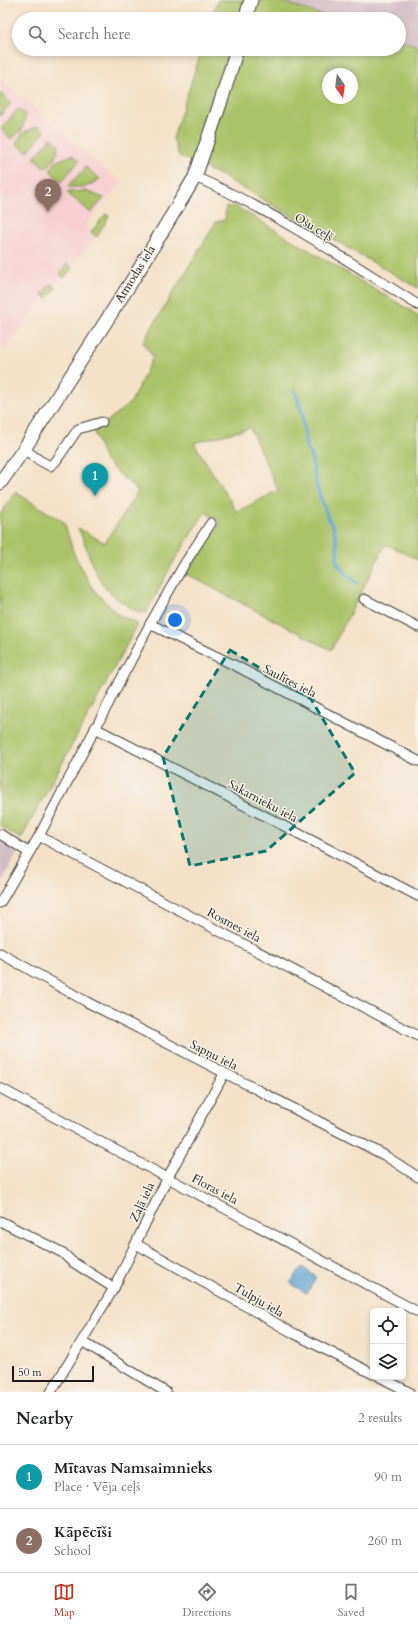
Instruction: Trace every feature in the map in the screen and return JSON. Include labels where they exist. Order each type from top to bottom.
[{"type":"main road","points":[[247,12],[251,0]]},
{"type":"main road","name":"Atmodas iela","points":[[0,483],[24,449],[137,272],[195,177],[222,101],[235,56]]},
{"type":"street","name":"Ošu ceļš","points":[[195,177],[269,213],[418,305]]},
{"type":"street","points":[[24,449],[50,466],[56,461],[78,429],[102,422]]},
{"type":"street","points":[[0,903],[28,852],[39,836],[150,624],[185,563],[212,523]]},
{"type":"street","points":[[364,599],[418,627]]},
{"type":"street","name":"Saulītes iela","points":[[150,624],[244,670],[418,761]]},
{"type":"street","name":"Sakarnieku iela","points":[[95,728],[418,896]]},
{"type":"street","points":[[0,834],[28,852]]},
{"type":"street","name":"Rosmes iela","points":[[39,836],[418,1036]]},
{"type":"street","name":"Sapņu iela","points":[[0,953],[87,1002],[224,1074],[384,1155],[418,1177]]},
{"type":"street","name":"Zaļā iela","points":[[51,1392],[83,1342],[114,1288],[168,1177],[224,1074]]},
{"type":"street","name":"Floras iela","points":[[0,1088],[418,1312]]},
{"type":"street","points":[[0,1221],[63,1253],[71,1261],[114,1288]]},
{"type":"street","name":"Tulpju iela","points":[[136,1244],[295,1334],[370,1372]]},
{"type":"street","points":[[83,1342],[166,1392]]},
{"type":"street","points":[[386,1380],[409,1392]]},
{"type":"highlighted area","points":[[230,650],[311,699],[355,773],[266,851],[190,866],[163,757]]},
{"type":"shaded area","points":[[418,0],[418,46],[406,42],[406,12],[313,12],[280,1]]},
{"type":"shaded area","points":[[0,78],[121,183],[85,225],[96,236],[32,312],[5,350],[0,346]]},
{"type":"shaded area","points":[[0,838],[17,854],[0,885]]},
{"type":"green space","points":[[218,0],[277,0],[313,12],[214,12]]},
{"type":"green space","points":[[406,42],[418,46],[418,288],[220,175],[179,156],[173,138],[200,56],[406,56]]},
{"type":"green space","points":[[0,93],[11,103],[0,116]]},
{"type":"green space","points":[[18,109],[26,115],[22,130],[11,139],[1,129]]},
{"type":"green space","points":[[39,126],[45,132],[27,152],[16,143],[24,132]]},
{"type":"green space","points":[[51,138],[59,144],[53,161],[45,168],[34,158]]},
{"type":"green space","points":[[72,155],[79,161],[61,182],[51,172],[51,169],[57,161]]},
{"type":"green space","points":[[86,167],[100,179],[86,187],[67,187]]},
{"type":"green space","points":[[86,191],[104,198],[91,213],[66,192]]},
{"type":"green space","points":[[235,206],[418,315],[418,560],[386,544],[331,650],[186,574],[221,522],[205,512],[171,566],[147,612],[140,613],[121,602],[100,581],[78,528],[105,543],[138,491],[105,461],[94,432],[131,402],[153,357],[143,342],[216,222],[225,220],[226,207]],"holes":[[[250,428],[278,490],[237,512],[194,443]]]},
{"type":"green space","points":[[106,214],[109,216],[97,237],[91,232]]},
{"type":"green space","points":[[67,264],[72,268],[64,278],[60,274]]},
{"type":"green space","points":[[51,284],[56,288],[47,298],[42,294]]},
{"type":"green space","points":[[15,492],[64,522],[74,554],[92,588],[117,614],[138,624],[21,839],[0,826],[0,515]]},
{"type":"water","points":[[302,1267],[315,1275],[316,1278],[306,1293],[290,1283]]},
{"type":"waterway","points":[[295,391],[303,416],[306,447],[311,456],[317,488],[329,520],[333,526],[337,544],[337,562],[347,575],[357,583]]},
{"type":"place","name":"Kāpēcīši","points":[[48,212]]},
{"type":"place","name":"Mītavas Namsaimnieks","points":[[95,496]]}]
